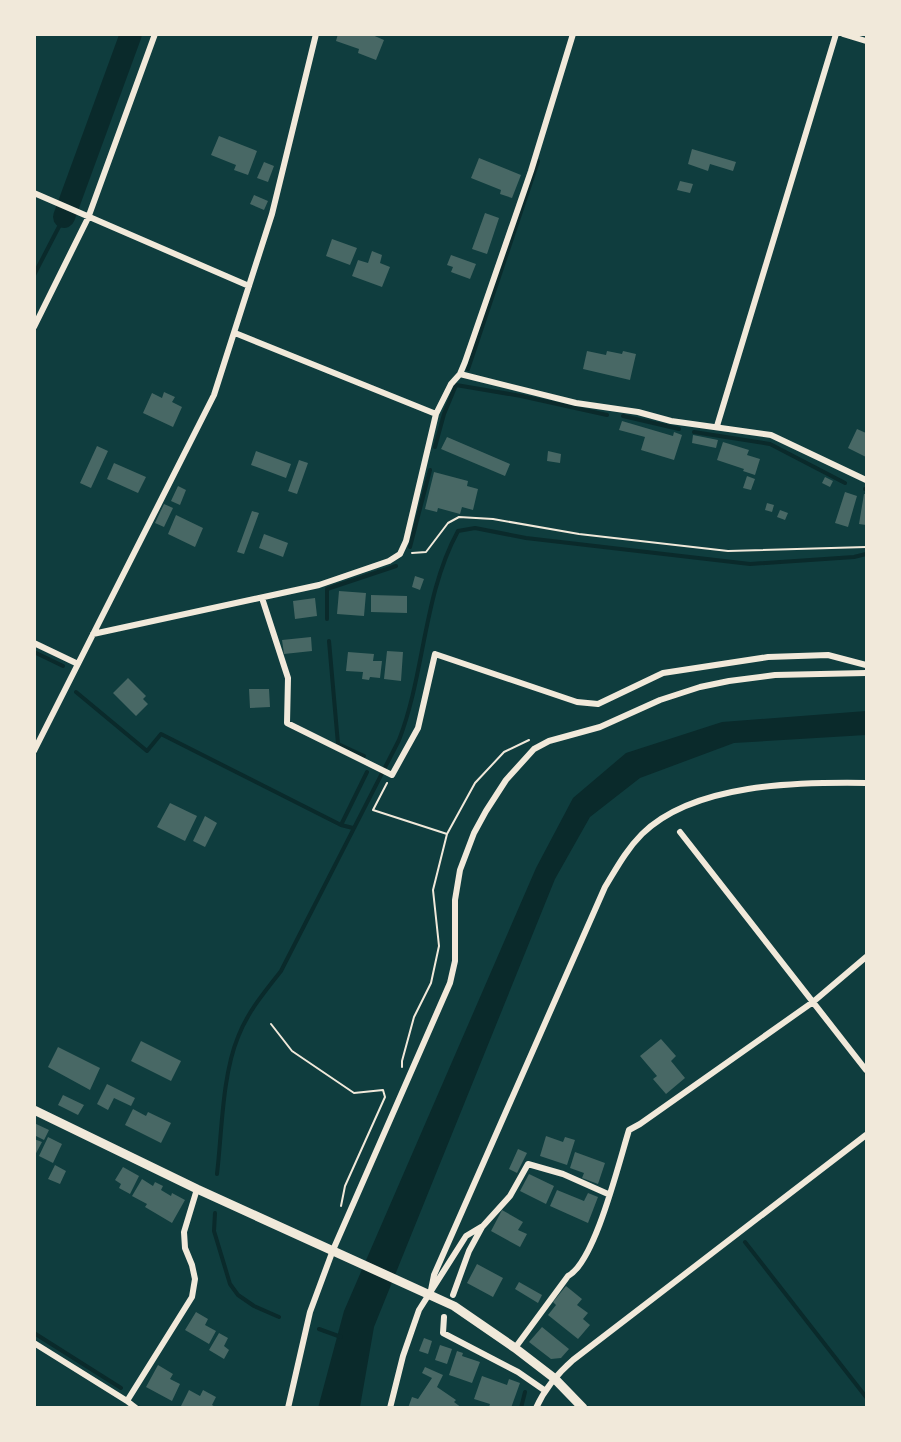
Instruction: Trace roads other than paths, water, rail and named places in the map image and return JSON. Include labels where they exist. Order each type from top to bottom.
[{"type":"main road","points":[[34,1110],[197,1189],[454,1306],[554,1378],[583,1407]]},
{"type":"street","points":[[34,327],[88,218],[155,34]]},
{"type":"street","points":[[34,752],[214,395],[272,214],[316,34]]},
{"type":"street","points":[[93,634],[319,585],[389,561],[400,554],[406,541],[436,414],[451,384],[460,374],[531,171],[573,34]]},
{"type":"street","points":[[717,426],[836,34]]},
{"type":"street","points":[[843,34],[867,41]]},
{"type":"street","points":[[34,194],[249,286]]},
{"type":"street","points":[[235,333],[436,414]]},
{"type":"street","points":[[460,374],[576,403],[638,412],[670,421],[771,435],[867,480]]},
{"type":"street","points":[[262,598],[288,678],[287,723],[389,775],[418,728],[435,654],[577,702],[598,704],[663,673],[768,657],[828,655],[867,665]]},
{"type":"street","points":[[34,643],[78,664]]},
{"type":"street","points":[[288,1407],[310,1311],[450,983],[455,961],[455,900],[460,870],[474,833],[491,803],[518,766],[534,749],[549,741],[600,727],[660,700],[700,687],[775,675],[867,673]]},
{"type":"street","points":[[430,1295],[434,1275],[605,887],[626,853],[643,833],[668,815],[725,792],[763,786],[867,783]]},
{"type":"street","points":[[680,832],[867,1070]]},
{"type":"street","points":[[515,1348],[568,1276],[576,1272],[593,1241],[629,1130],[813,1002],[867,957]]},
{"type":"street","points":[[536,1407],[544,1390],[554,1378],[582,1352],[867,1135]]},
{"type":"street","points":[[453,1295],[469,1251],[482,1227],[510,1196],[528,1164],[562,1174],[608,1194]]},
{"type":"street","points":[[127,1401],[192,1297],[195,1279],[185,1248],[184,1232],[197,1189]]},
{"type":"street","points":[[390,1407],[403,1356],[419,1310],[466,1236],[482,1227]]},
{"type":"street","points":[[444,1317],[442,1334],[518,1372],[544,1390]]},
{"type":"street","points":[[34,1343],[136,1407]]},
{"type":"water","points":[[866,711],[866,735],[734,743],[640,778],[590,817],[555,879],[374,1327],[360,1407],[318,1408],[344,1311],[536,868],[573,798],[626,753],[722,722]]},
{"type":"waterway","points":[[64,217],[131,34]]},
{"type":"waterway","points":[[468,369],[538,161]]},
{"type":"waterway","points":[[34,275],[64,217]]},
{"type":"waterway","points":[[435,447],[444,414],[456,385],[521,396],[607,415]]},
{"type":"waterway","points":[[623,416],[679,429]]},
{"type":"waterway","points":[[694,432],[770,444],[845,483]]},
{"type":"waterway","points":[[410,547],[430,470]]},
{"type":"waterway","points":[[217,1174],[223,1104],[238,1037],[251,1011],[281,971],[399,740],[408,714],[438,581],[446,556],[458,531],[475,528],[526,538],[750,564],[854,557],[866,554]]},
{"type":"waterway","points":[[327,619],[327,589],[396,566]]},
{"type":"waterway","points":[[329,641],[338,744],[364,756]]},
{"type":"waterway","points":[[34,652],[63,666]]},
{"type":"waterway","points":[[76,692],[147,751],[161,734],[341,825],[353,828]]},
{"type":"waterway","points":[[341,825],[367,772]]},
{"type":"waterway","points":[[215,1213],[214,1231],[230,1284],[238,1295],[254,1306],[279,1317]]},
{"type":"waterway","points":[[745,1242],[866,1397]]},
{"type":"waterway","points":[[319,1329],[341,1337]]},
{"type":"waterway","points":[[34,1333],[121,1388]]},
{"type":"waterway","points":[[521,1408],[525,1392]]}]
